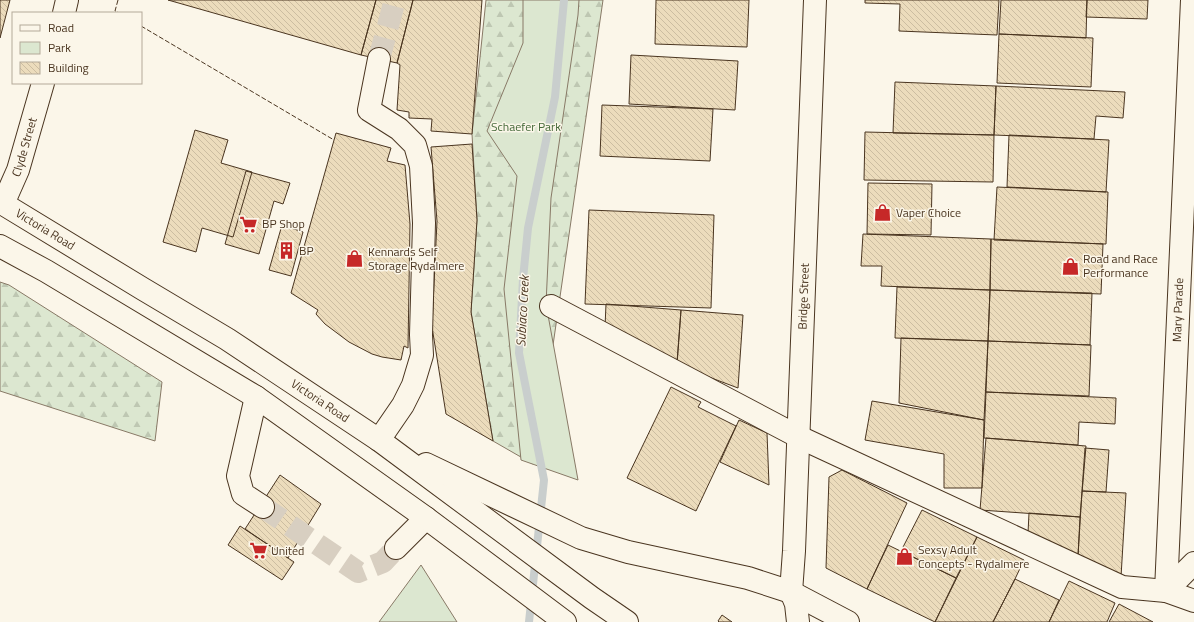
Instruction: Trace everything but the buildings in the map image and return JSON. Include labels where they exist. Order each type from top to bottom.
[{"type":"main road","points":[[64,12],[67,0]]},
{"type":"main road","name":"Bridge Street","points":[[791,592],[799,437],[815,0]]},
{"type":"main road","name":"Mary Parade","points":[[1166,592],[1192,0]]},
{"type":"main road","points":[[379,59],[369,110],[399,129],[415,145],[421,166],[424,223],[421,334],[422,355],[413,385],[403,405],[379,440],[571,534],[628,552],[748,578],[791,592],[843,619]]},
{"type":"main road","name":"Clyde Street","points":[[1,205],[18,170],[44,84]]},
{"type":"main road","name":"Victoria Road","points":[[1,205],[227,339],[379,440],[493,526],[627,622]]},
{"type":"main road","points":[[0,246],[53,275],[256,397],[426,518],[565,622]]},
{"type":"main road","points":[[551,306],[799,437],[1122,587],[1166,592],[1194,601]]},
{"type":"main road","points":[[256,397],[238,476],[243,494],[263,507]]},
{"type":"main road","points":[[396,548],[426,518]]},
{"type":"main road","points":[[1166,592],[1194,563]]},
{"type":"main road","points":[[791,592],[796,604],[798,622]]},
{"type":"main road","points":[[801,622],[816,616],[826,615],[843,619]]},
{"type":"green space","points":[[486,0],[603,0],[551,359],[533,464],[493,441],[471,312],[477,220],[472,134]]},
{"type":"green space","name":"Schaefer Park","points":[[523,0],[579,0],[551,198],[546,304],[578,480],[521,460],[504,289],[517,176],[487,131],[523,43]]},
{"type":"green space","points":[[0,282],[9,285],[162,382],[155,441],[0,391]]},
{"type":"green space","points":[[421,565],[457,622],[379,622]]},
{"type":"waterway","name":"Subiaco Creek","points":[[529,622],[544,480],[519,353],[523,279],[528,228],[555,97],[564,0]]},
{"type":"tunnel","points":[[379,59],[395,0]]},
{"type":"tunnel","points":[[263,507],[358,572],[383,562],[396,548]]},
{"type":"fence","points":[[117,12],[115,11],[118,0]]},
{"type":"fence","points":[[142,27],[334,140]]},
{"type":"place","name":"Vaper Choice","points":[[883,213]]},
{"type":"place","name":"BP Shop","points":[[249,224]]},
{"type":"place","name":"BP","points":[[286,251]]},
{"type":"place","name":"Kennards Self Storage Rydalmere","points":[[355,259]]},
{"type":"place","name":"Road and Race Performance","points":[[1070,266]]},
{"type":"place","name":"United","points":[[258,551]]},
{"type":"place","name":"Sexsy Adult Concepts - Rydalmere","points":[[905,557]]}]
